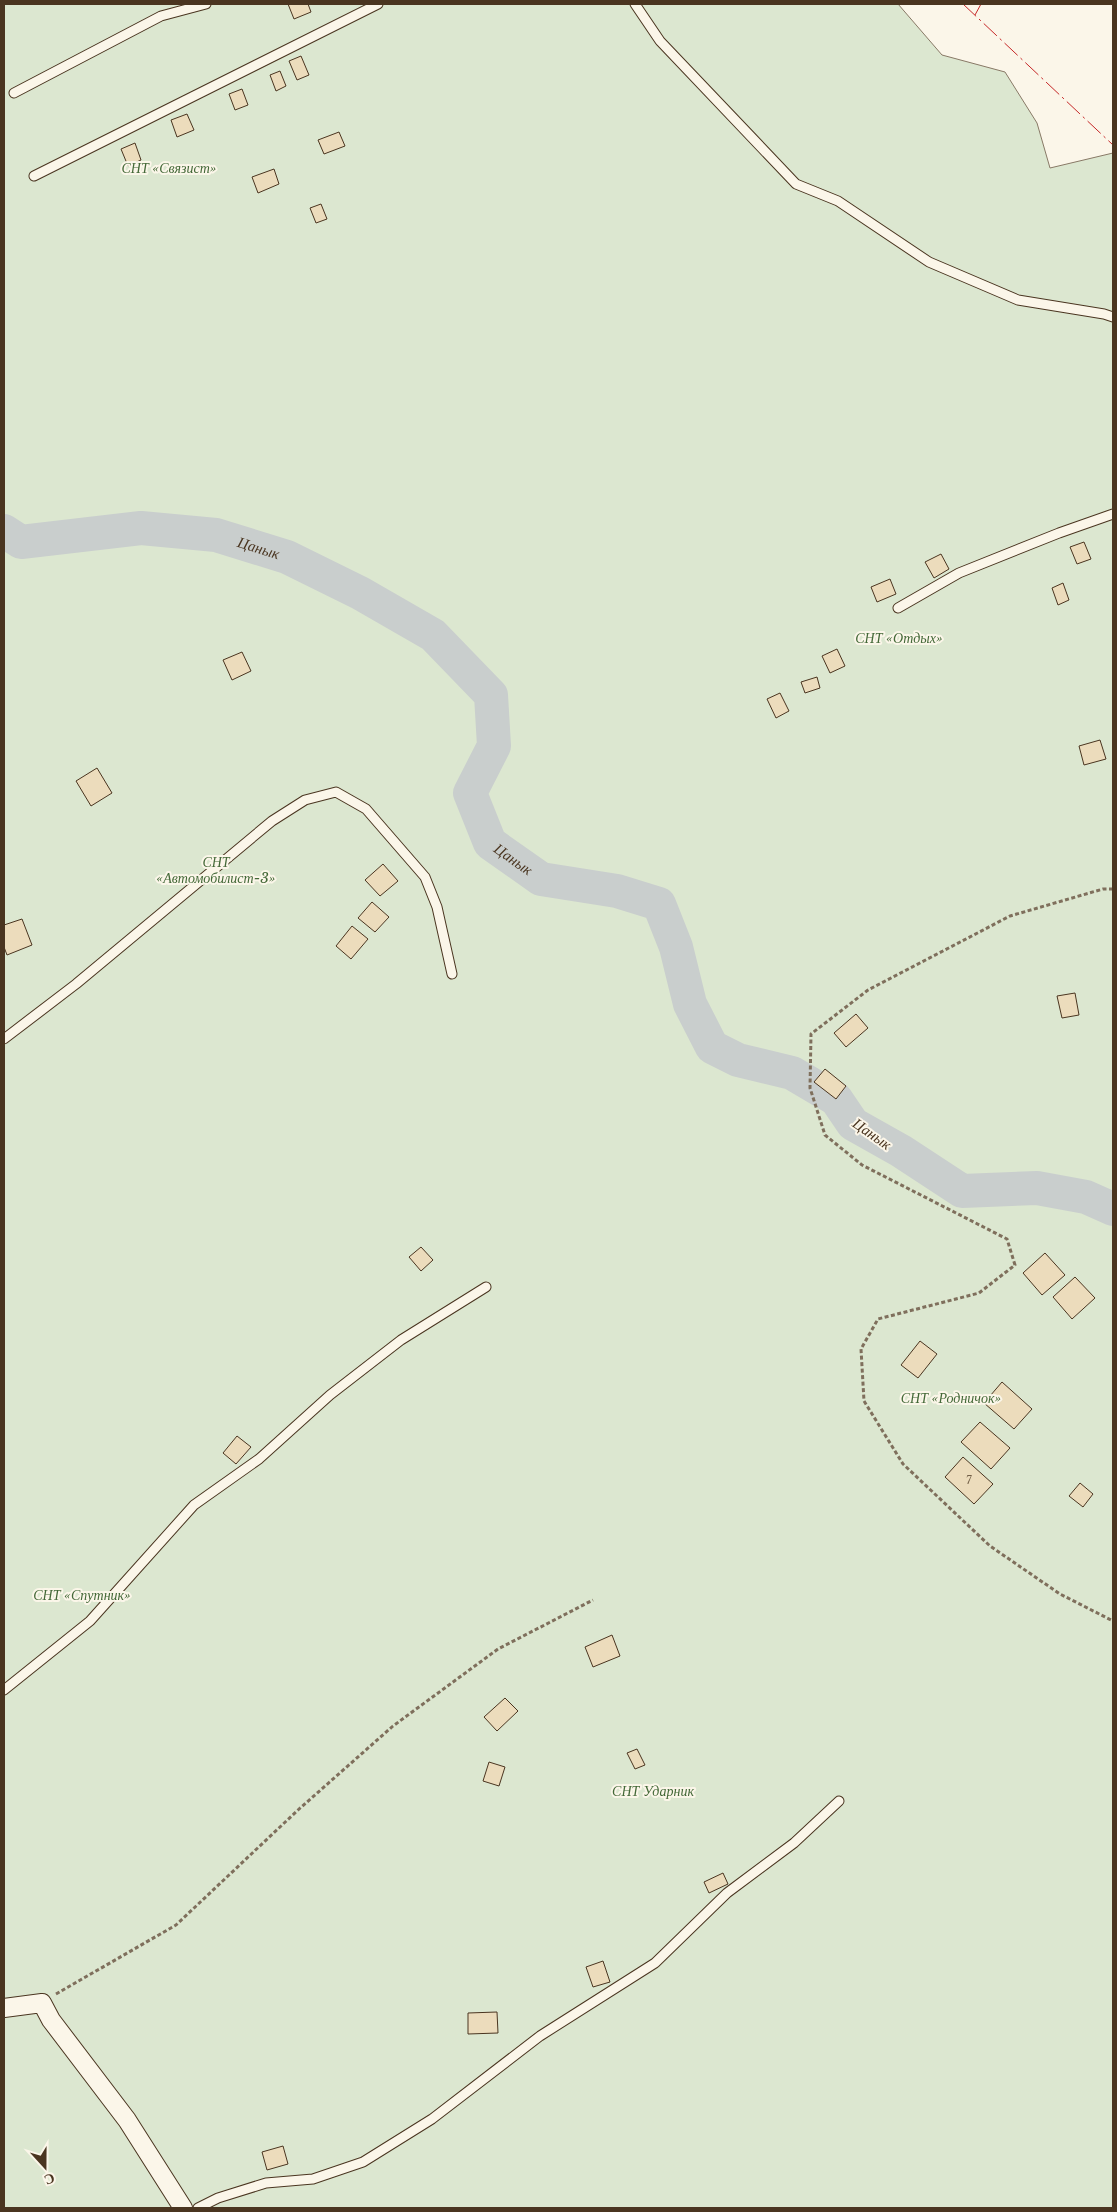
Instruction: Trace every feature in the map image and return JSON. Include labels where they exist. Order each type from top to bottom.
[{"type":"street","points":[[4,2008],[42,2002],[51,2020],[127,2120],[183,2208]]},
{"type":"lane","points":[[14,93],[161,16],[206,4]]},
{"type":"lane","points":[[34,176],[378,4]]},
{"type":"lane","points":[[635,4],[660,41],[796,184],[838,201],[929,262],[1018,300],[1104,314],[1113,318]]},
{"type":"lane","points":[[898,608],[959,573],[1059,533],[1113,514]]},
{"type":"lane","points":[[4,1039],[76,984],[272,822],[305,800],[336,792],[366,809],[425,878],[437,908],[452,974]]},
{"type":"lane","points":[[4,1690],[90,1621],[194,1505],[259,1460],[330,1395],[401,1340],[486,1287]]},
{"type":"lane","points":[[198,2208],[218,2198],[266,2183],[313,2179],[363,2162],[432,2119],[540,2036],[655,1962],[727,1892],[794,1843],[839,1801]]},
{"type":"path","points":[[1113,888],[1103,889],[1010,916],[868,990],[811,1034],[810,1088],[825,1135],[862,1165],[1006,1239],[1015,1265],[978,1293],[878,1318],[861,1349],[864,1401],[903,1464],[990,1546],[1060,1594],[1113,1621]]},
{"type":"path","points":[[42,2002],[176,1925],[298,1810],[393,1726],[498,1649],[593,1600]]},
{"type":"green space","points":[[4,4],[898,4],[942,55],[1005,72],[1037,123],[1050,168],[1113,153],[1113,2208],[4,2208]]},
{"type":"building","points":[[288,4],[308,4],[311,12],[294,19]]},
{"type":"building","points":[[301,56],[309,75],[297,80],[289,61]]},
{"type":"building","points":[[280,71],[286,86],[276,91],[270,75]]},
{"type":"building","points":[[242,89],[248,105],[235,110],[229,94]]},
{"type":"building","points":[[187,114],[194,130],[177,137],[171,120]]},
{"type":"building","points":[[339,132],[345,146],[324,154],[318,140]]},
{"type":"building","points":[[135,143],[141,160],[128,166],[121,149]]},
{"type":"building","points":[[274,169],[279,184],[258,193],[252,177]]},
{"type":"building","points":[[321,204],[327,219],[316,223],[310,208]]},
{"type":"building","points":[[1084,542],[1091,559],[1077,564],[1070,547]]},
{"type":"building","points":[[941,554],[949,569],[934,578],[925,562]]},
{"type":"building","points":[[890,579],[896,594],[877,602],[871,587]]},
{"type":"building","points":[[1063,583],[1069,600],[1058,605],[1052,588]]},
{"type":"building","points":[[837,649],[845,666],[830,673],[822,656]]},
{"type":"building","points":[[242,652],[251,671],[232,680],[223,660]]},
{"type":"building","points":[[817,677],[820,688],[805,693],[801,682]]},
{"type":"building","points":[[780,693],[789,711],[776,718],[767,699]]},
{"type":"building","points":[[1100,740],[1106,759],[1084,765],[1079,746]]},
{"type":"building","points":[[97,768],[112,793],[91,806],[76,781]]},
{"type":"building","points":[[383,864],[398,881],[380,896],[365,880]]},
{"type":"building","points":[[372,902],[389,917],[375,932],[358,918]]},
{"type":"building","points":[[22,919],[32,945],[7,955],[4,947],[4,925]]},
{"type":"building","points":[[352,926],[368,939],[351,959],[336,946]]},
{"type":"building","points":[[1075,993],[1079,1015],[1062,1018],[1057,996]]},
{"type":"building","points":[[856,1014],[868,1028],[846,1047],[834,1033]]},
{"type":"building","points":[[825,1069],[846,1086],[836,1099],[814,1082]]},
{"type":"building","points":[[421,1247],[433,1260],[421,1271],[409,1257]]},
{"type":"building","points":[[1045,1253],[1065,1275],[1042,1295],[1023,1273]]},
{"type":"building","points":[[1075,1277],[1095,1298],[1072,1319],[1053,1297]]},
{"type":"building","points":[[920,1341],[937,1354],[918,1378],[901,1365]]},
{"type":"building","points":[[1002,1382],[1032,1409],[1014,1429],[984,1403]]},
{"type":"building","points":[[980,1422],[1010,1448],[991,1469],[961,1442]]},
{"type":"building","points":[[237,1436],[251,1447],[236,1464],[223,1453]]},
{"type":"building","points":[[963,1457],[993,1484],[974,1504],[945,1477]]},
{"type":"building","points":[[1080,1483],[1093,1494],[1083,1507],[1069,1496]]},
{"type":"building","points":[[612,1635],[620,1656],[593,1667],[585,1647]]},
{"type":"building","points":[[505,1698],[518,1711],[497,1731],[484,1717]]},
{"type":"building","points":[[637,1749],[645,1765],[635,1769],[627,1753]]},
{"type":"building","points":[[489,1762],[505,1767],[499,1786],[483,1781]]},
{"type":"building","points":[[723,1873],[728,1884],[709,1893],[704,1882]]},
{"type":"building","points":[[603,1961],[610,1982],[593,1987],[586,1967]]},
{"type":"building","points":[[497,2012],[498,2033],[468,2034],[468,2013]]},
{"type":"building","points":[[283,2146],[288,2164],[267,2170],[262,2152]]},
{"type":"waterway","name":"Цанык","points":[[4,531],[21,542],[141,528],[216,535],[287,557],[360,593],[433,635],[491,695],[494,746],[470,793],[490,843],[541,879],[617,891],[659,904],[676,947],[690,1004],[712,1047],[738,1060],[792,1073],[836,1099],[853,1124],[901,1151],[962,1191],[1037,1188],[1086,1197],[1113,1209]]},
{"type":"power","points":[[963,4],[1113,145]]},
{"type":"power","points":[[975,15],[981,4]]},
{"type":"park label","name":"СНТ «Связист»","points":[[169,168]]},
{"type":"park label","name":"СНТ «Отдых»","points":[[899,638]]},
{"type":"park label","name":"СНТ «Автомобилист-3»","points":[[216,870]]},
{"type":"park label","name":"СНТ «Родничок»","points":[[951,1398]]},
{"type":"park label","name":"СНТ «Спутник»","points":[[82,1595]]},
{"type":"park label","name":"СНТ Ударник","points":[[653,1791]]}]
